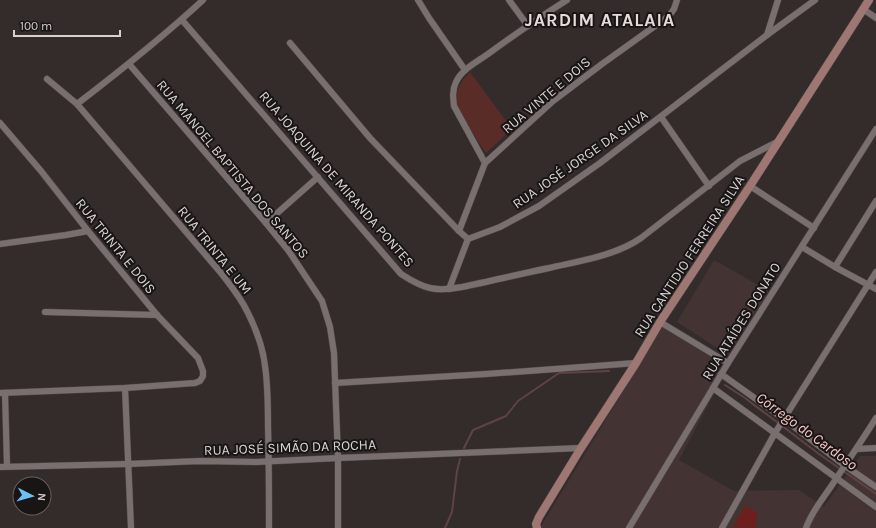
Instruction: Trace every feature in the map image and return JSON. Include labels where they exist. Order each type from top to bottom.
[{"type":"street","points":[[77,104],[129,64],[182,20],[203,0]]},
{"type":"street","points":[[418,0],[465,70]]},
{"type":"street","points":[[509,0],[528,26]]},
{"type":"street","points":[[485,163],[454,106],[452,96],[456,81],[465,70],[567,0]]},
{"type":"street","name":"RUA VINTE E DOIS","points":[[459,231],[485,163],[553,101],[669,16],[674,9],[677,0]]},
{"type":"street","points":[[767,35],[778,0]]},
{"type":"street","name":"RUA JOSÉ JORGE DA SILVA","points":[[468,239],[500,227],[539,206],[600,163],[815,0]]},
{"type":"street","name":"RUA CANTIDIO FERREIRA SILVA","points":[[537,528],[536,524],[539,517],[581,448],[636,363],[660,322],[750,186],[869,0]]},
{"type":"street","points":[[863,9],[876,18]]},
{"type":"street","name":"RUA JOAQUINA DE MIRANDA PONTES","points":[[182,20],[401,274],[426,288],[449,290],[618,250],[641,238],[740,161],[779,141]]},
{"type":"street","points":[[290,43],[370,138],[468,239],[449,290]]},
{"type":"street","name":"RUA MANOEL BAPTISTA DOS SANTOS","points":[[129,64],[288,250],[322,301],[333,340],[334,353],[338,458],[338,528]]},
{"type":"street","name":"RUA TRINTA E UM","points":[[47,79],[77,104],[221,273],[243,303],[253,325],[263,354],[265,366],[268,405],[269,528]]},
{"type":"street","points":[[661,117],[708,186]]},
{"type":"street","name":"RUA TRINTA E DOIS","points":[[0,123],[41,171],[157,315],[198,358],[204,371],[200,381],[195,383],[125,388]]},
{"type":"street","name":"RUA ATAÍDES DONATO","points":[[629,528],[721,374],[876,129]]},
{"type":"street","points":[[266,223],[318,177]]},
{"type":"street","points":[[750,186],[814,228]]},
{"type":"street","points":[[835,267],[876,201]]},
{"type":"street","points":[[0,244],[88,231]]},
{"type":"street","points":[[802,247],[876,289]]},
{"type":"street","points":[[722,528],[775,433],[867,284],[876,272]]},
{"type":"street","points":[[45,312],[157,315]]},
{"type":"street","points":[[660,322],[728,363]]},
{"type":"street","points":[[335,384],[636,363]]},
{"type":"street","points":[[721,374],[876,487]]},
{"type":"street","points":[[7,466],[2,393],[125,388],[131,528]]},
{"type":"street","points":[[713,388],[876,508]]},
{"type":"street","points":[[806,528],[810,518],[844,465],[857,449],[876,418]]},
{"type":"street","name":"RUA JOSÉ SIMÃO DA ROCHA","points":[[0,466],[200,461],[269,461],[581,448]]},
{"type":"street","points":[[857,449],[876,448]]},
{"type":"shaded area","points":[[470,72],[512,129],[486,153],[460,111],[456,99],[462,82]]},
{"type":"shaded area","points":[[714,260],[769,291],[728,355],[677,322]]},
{"type":"shaded area","points":[[662,327],[728,367],[679,460],[734,491],[799,490],[824,507],[860,456],[876,456],[876,528],[540,528]]},
{"type":"building","points":[[745,506],[757,512],[756,528],[733,527]]},
{"type":"waterway","name":"Córrego do Cardoso","points":[[464,448],[473,430],[506,416],[518,401],[559,373],[609,371]]},
{"type":"waterway","name":"Córrego do Cardoso","points":[[725,385],[876,494]]},
{"type":"waterway","name":"Córrego do Cardoso","points":[[445,528],[452,512],[460,459]]},
{"type":"district","name":"JARDIM ATALAIA","points":[[600,20]]}]
